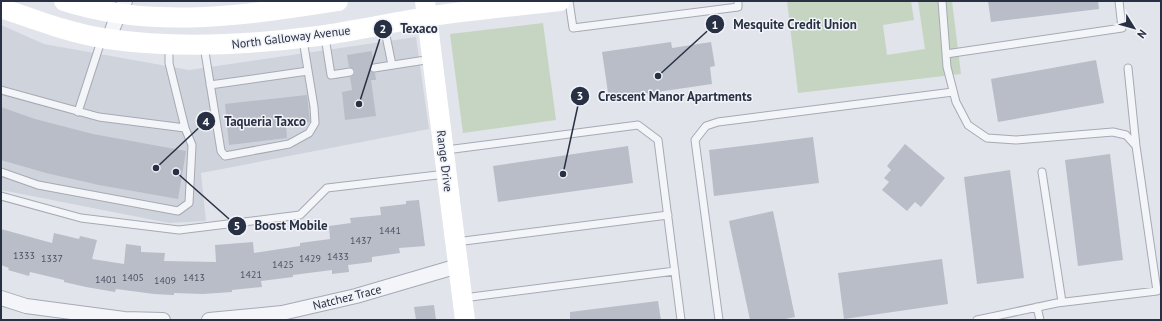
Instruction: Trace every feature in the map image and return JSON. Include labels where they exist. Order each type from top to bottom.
[{"type":"main road","points":[[64,1],[100,11],[122,7],[154,17],[197,18],[279,10],[338,1]]},
{"type":"main road","name":"North Galloway Avenue","points":[[1,8],[35,20],[106,39],[168,44],[204,45],[265,42],[325,35],[383,24],[426,9],[560,1]]},
{"type":"main road","name":"Range Drive","points":[[426,9],[465,320]]},
{"type":"street","points":[[106,39],[122,7]]},
{"type":"street","name":"Natchez Trace","points":[[209,320],[282,313],[356,296],[458,266]]},
{"type":"street","points":[[1,298],[26,306],[124,319],[163,320]]},
{"type":"lane","points":[[569,1],[573,28],[738,7],[738,1]]},
{"type":"lane","points":[[942,1],[947,67],[956,102],[968,125],[987,138],[1016,140],[1113,132],[1126,135],[1136,146]]},
{"type":"lane","points":[[946,54],[1122,28],[1119,1]]},
{"type":"lane","points":[[383,24],[392,65]]},
{"type":"lane","points":[[325,35],[331,75],[350,72]]},
{"type":"lane","points":[[204,45],[221,151],[225,156],[289,144],[309,133],[315,123],[314,107],[302,37]]},
{"type":"lane","points":[[78,112],[106,39]]},
{"type":"lane","points":[[1,172],[38,185],[178,211],[189,203],[192,145],[185,128],[169,63],[168,44]]},
{"type":"lane","points":[[374,68],[432,59]]},
{"type":"lane","points":[[977,320],[1062,302],[1157,291],[1136,146],[1128,68]]},
{"type":"lane","points":[[210,85],[308,72]]},
{"type":"lane","points":[[1,90],[99,118],[185,128]]},
{"type":"lane","points":[[720,320],[695,140],[706,126],[718,122],[953,92]]},
{"type":"lane","points":[[444,150],[638,125],[658,140],[681,320]]},
{"type":"lane","points":[[1042,172],[1062,302]]},
{"type":"lane","points":[[1,196],[81,218],[179,230],[300,215],[327,188],[447,174]]},
{"type":"lane","points":[[455,242],[668,215]]},
{"type":"lane","points":[[462,298],[675,271]]},
{"type":"lane","points":[[1037,307],[1040,320]]},
{"type":"shaded area","points":[[1,25],[44,44],[189,70],[416,37],[429,129],[201,173],[206,221],[169,223],[1,190]]},
{"type":"green space","points":[[787,1],[911,1],[914,20],[883,25],[887,55],[925,49],[918,1],[952,1],[961,74],[798,93]]},
{"type":"green space","points":[[543,23],[556,120],[463,133],[450,34]]},
{"type":"building","points":[[988,1],[1098,1],[1099,9],[991,22]]},
{"type":"building","points":[[671,42],[672,48],[711,42],[715,66],[710,67],[712,84],[609,99],[602,52]]},
{"type":"building","points":[[372,51],[373,63],[369,68],[370,71],[375,73],[376,80],[371,80],[376,116],[345,120],[342,92],[352,90],[350,77],[353,76],[355,72],[354,69],[349,67],[347,55]]},
{"type":"building","points":[[1096,60],[1104,103],[998,122],[991,79]]},
{"type":"building","points":[[307,95],[310,122],[286,126],[287,138],[229,145],[225,104]]},
{"type":"building","points":[[1,107],[35,119],[93,134],[186,151],[178,199],[99,185],[46,173],[1,160]]},
{"type":"building","points":[[813,137],[819,183],[714,196],[709,150]]},
{"type":"building","points":[[905,144],[945,178],[921,207],[915,202],[907,211],[882,190],[889,182],[884,178],[891,170],[887,166]]},
{"type":"building","points":[[628,146],[633,183],[498,202],[493,166]]},
{"type":"building","points":[[1110,154],[1123,260],[1078,266],[1065,160]]},
{"type":"building","points":[[1010,170],[1024,278],[977,284],[964,177]]},
{"type":"building","points":[[419,200],[425,246],[399,248],[400,253],[372,257],[372,262],[348,265],[349,272],[332,274],[332,270],[293,275],[293,277],[261,281],[262,287],[232,290],[232,292],[203,294],[174,293],[174,295],[116,289],[115,292],[64,282],[64,280],[30,272],[29,276],[8,270],[9,268],[1,265],[1,229],[52,243],[54,233],[79,239],[80,236],[97,240],[92,259],[124,264],[126,244],[141,246],[141,252],[165,253],[164,261],[216,262],[215,245],[253,242],[254,253],[300,246],[300,243],[330,239],[329,226],[351,223],[350,218],[381,215],[380,207],[406,204],[406,201]]},
{"type":"building","points":[[773,211],[795,317],[780,320],[750,320],[729,221]]},
{"type":"building","points":[[942,259],[948,304],[844,319],[838,273]]},
{"type":"building","points":[[658,301],[661,320],[570,320],[570,312]]},
{"type":"building","points":[[434,305],[436,320],[416,320],[414,307]]},
{"type":"place","name":"Mesquite Credit Union","points":[[658,76]]},
{"type":"place","name":"Texaco","points":[[359,104]]},
{"type":"place","name":"Taqueria Taxco","points":[[156,168]]},
{"type":"place","name":"Boost Mobile","points":[[176,172]]},
{"type":"place","name":"Crescent Manor Apartments","points":[[563,174]]}]
